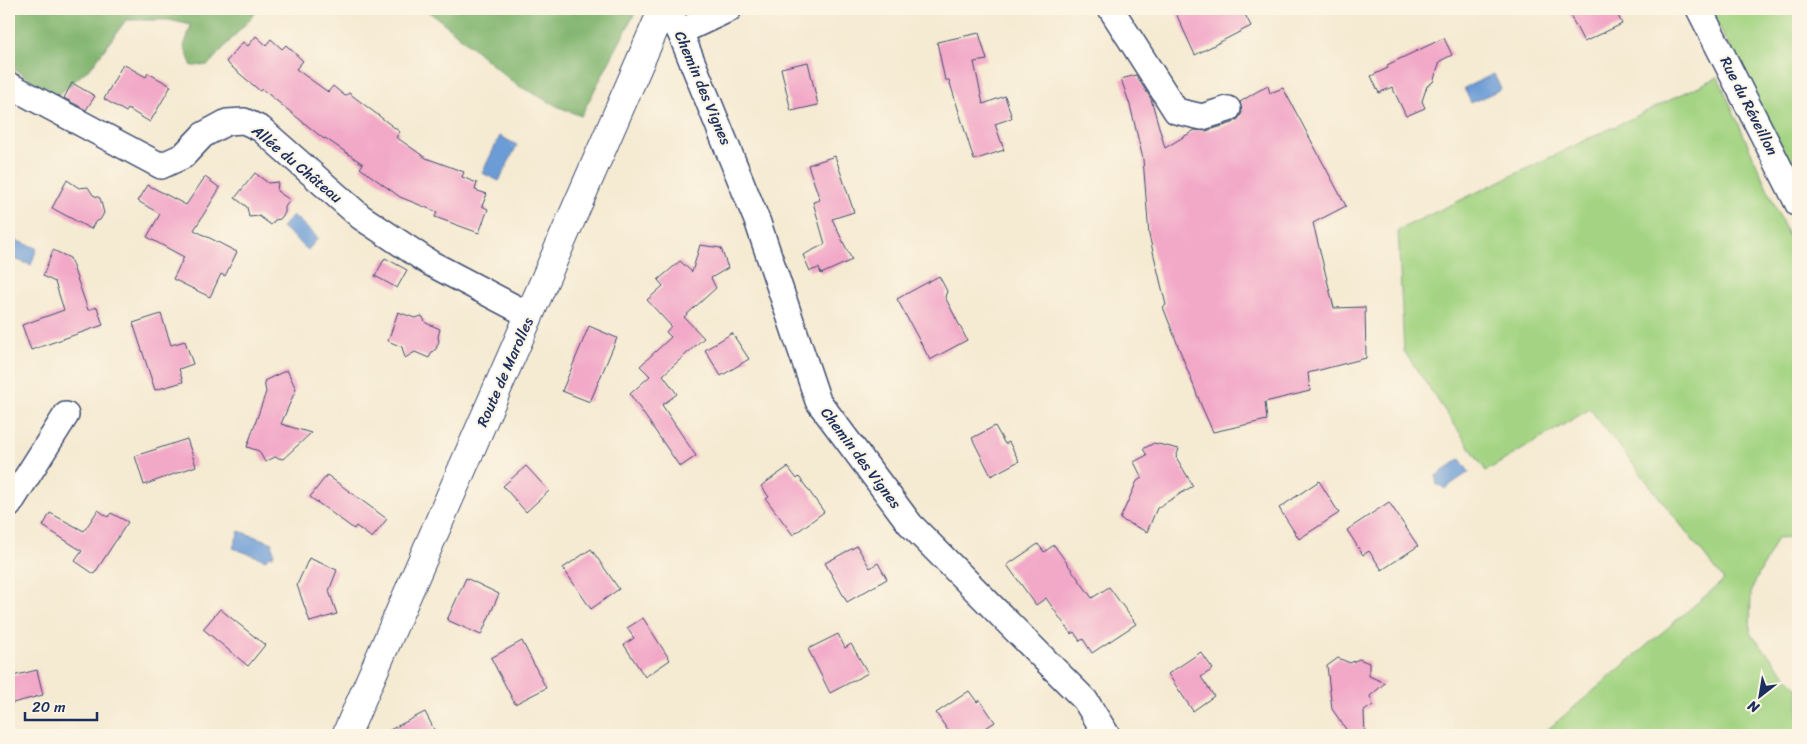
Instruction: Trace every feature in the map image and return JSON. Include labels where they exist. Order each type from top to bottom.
[{"type":"street","name":"Route de Marolles","points":[[346,735],[663,9]]},
{"type":"street","name":"Chemin des Vignes","points":[[668,9],[680,32],[758,224],[818,401],[910,524],[1085,700],[1107,735]]},
{"type":"street","points":[[680,32],[729,9]]},
{"type":"street","points":[[1111,9],[1176,111],[1202,117],[1228,109]]},
{"type":"street","name":"Rue du Réveillon","points":[[1699,9],[1783,171],[1798,204]]},
{"type":"street","name":"Allée du Château","points":[[9,86],[161,166],[183,156],[203,135],[227,122],[244,121],[261,129],[361,218],[430,264],[529,315]]},
{"type":"street","points":[[9,505],[66,414]]},
{"type":"green space","points":[[9,9],[259,9],[208,65],[192,66],[184,47],[191,25],[169,20],[126,20],[92,66],[57,96],[9,66]]},
{"type":"green space","points":[[424,9],[562,9],[574,13],[577,9],[633,9],[636,11],[581,116],[515,84],[440,20]]},
{"type":"green space","points":[[1710,9],[1798,9],[1798,187]]},
{"type":"green space","points":[[1718,77],[1798,258],[1798,604],[1796,550],[1790,537],[1777,538],[1751,590],[1750,633],[1798,689],[1798,735],[1549,735],[1546,731],[1724,580],[1590,409],[1486,471],[1404,351],[1398,230]]},
{"type":"water","points":[[1494,74],[1501,89],[1471,103],[1464,88]]},
{"type":"water","points":[[500,136],[517,145],[499,181],[482,173]]},
{"type":"water","points":[[293,215],[318,238],[308,250],[282,227]]},
{"type":"water","points":[[9,238],[37,248],[31,265],[9,257]]},
{"type":"water","points":[[1460,459],[1469,472],[1444,489],[1442,486],[1437,485],[1436,476]]},
{"type":"water","points":[[239,531],[273,543],[273,556],[268,557],[266,560],[233,548]]},
{"type":"building","points":[[1174,9],[1242,9],[1251,26],[1195,55]]},
{"type":"building","points":[[1567,9],[1615,9],[1622,24],[1584,42]]},
{"type":"building","points":[[979,33],[987,60],[974,62],[983,104],[1005,96],[1012,118],[995,124],[1004,150],[974,160],[949,80],[945,80],[937,42]]},
{"type":"building","points":[[256,36],[266,45],[271,39],[282,49],[286,45],[303,61],[296,69],[328,92],[333,86],[345,96],[349,93],[400,132],[396,137],[426,158],[464,172],[462,177],[477,183],[475,190],[487,194],[482,206],[488,209],[479,233],[435,217],[437,212],[400,197],[360,168],[363,164],[324,139],[262,89],[260,91],[226,62],[243,42],[248,46]]},
{"type":"building","points":[[1444,38],[1452,55],[1440,61],[1433,82],[1427,86],[1422,101],[1425,108],[1406,116],[1392,87],[1379,93],[1371,76],[1388,68],[1387,65]]},
{"type":"building","points":[[808,62],[818,105],[791,111],[781,68]]},
{"type":"building","points":[[123,64],[146,77],[148,73],[171,86],[150,122],[128,109],[126,112],[104,99]]},
{"type":"building","points":[[1136,75],[1151,99],[1165,148],[1195,130],[1206,131],[1233,123],[1242,113],[1240,102],[1256,92],[1268,86],[1270,93],[1283,88],[1346,206],[1313,223],[1334,308],[1365,307],[1366,358],[1308,373],[1310,391],[1265,402],[1267,420],[1213,432],[1163,307],[1166,305],[1149,235],[1143,159],[1130,105],[1121,79]]},
{"type":"building","points":[[72,83],[95,96],[86,110],[64,98]]},
{"type":"building","points":[[835,156],[854,212],[832,219],[852,260],[821,274],[819,268],[810,271],[803,255],[825,244],[813,202],[820,200],[808,165]]},
{"type":"building","points":[[255,173],[268,183],[278,182],[277,191],[290,200],[285,207],[285,213],[271,225],[259,216],[249,217],[247,207],[235,198]]},
{"type":"building","points":[[205,177],[220,188],[194,230],[237,252],[225,276],[221,274],[210,297],[173,279],[184,257],[147,237],[160,214],[138,201],[148,185],[186,205]]},
{"type":"building","points":[[67,180],[79,188],[88,187],[93,195],[100,198],[104,213],[91,229],[52,208]]},
{"type":"building","points":[[700,245],[721,248],[728,268],[711,278],[716,288],[684,317],[704,338],[663,375],[677,394],[662,405],[696,456],[680,467],[630,394],[650,376],[640,366],[671,337],[666,332],[671,326],[647,300],[663,286],[658,280],[680,261],[692,272]]},
{"type":"building","points":[[53,250],[70,258],[88,310],[97,307],[103,325],[31,350],[22,325],[64,310],[55,282],[43,276]]},
{"type":"building","points":[[385,258],[407,270],[397,288],[375,276]]},
{"type":"building","points":[[939,276],[947,291],[945,297],[967,340],[930,360],[897,299]]},
{"type":"building","points":[[398,312],[415,318],[422,316],[426,323],[440,329],[436,349],[429,358],[415,352],[405,358],[402,347],[388,341]]},
{"type":"building","points":[[161,314],[171,345],[185,341],[193,364],[179,369],[183,382],[155,390],[133,323]]},
{"type":"building","points":[[589,326],[617,338],[590,402],[562,391]]},
{"type":"building","points":[[732,333],[749,359],[721,376],[705,350]]},
{"type":"building","points":[[287,370],[296,389],[281,424],[311,433],[283,459],[275,457],[265,462],[259,451],[247,447],[266,392],[264,381]]},
{"type":"building","points":[[995,426],[1005,444],[1009,442],[1019,461],[991,476],[972,438]]},
{"type":"building","points":[[187,439],[196,466],[144,485],[135,456]]},
{"type":"building","points":[[1154,443],[1179,449],[1176,457],[1193,486],[1157,508],[1147,532],[1120,519],[1137,481],[1142,478],[1134,462],[1147,455],[1143,449]]},
{"type":"building","points":[[526,466],[549,491],[526,512],[503,486]]},
{"type":"building","points":[[788,467],[797,479],[799,477],[824,512],[793,535],[766,499],[769,497],[761,486]]},
{"type":"building","points":[[327,475],[387,519],[372,538],[356,526],[354,529],[310,497]]},
{"type":"building","points":[[1319,481],[1339,513],[1299,539],[1279,508]]},
{"type":"building","points":[[1389,502],[1418,546],[1382,570],[1369,551],[1363,555],[1347,530]]},
{"type":"building","points":[[98,510],[108,517],[111,513],[128,522],[94,574],[75,561],[82,551],[43,526],[50,513],[84,531]]},
{"type":"building","points":[[1038,544],[1044,552],[1054,545],[1092,598],[1109,587],[1136,624],[1092,653],[1083,639],[1080,641],[1074,632],[1071,634],[1046,598],[1036,605],[1007,565]]},
{"type":"building","points":[[857,546],[870,568],[878,563],[887,579],[847,602],[825,563]]},
{"type":"building","points":[[591,549],[619,589],[591,609],[563,568]]},
{"type":"building","points":[[309,558],[337,570],[329,591],[337,614],[310,622],[297,585]]},
{"type":"building","points":[[466,578],[499,594],[481,635],[447,620]]},
{"type":"building","points":[[220,609],[265,645],[248,666],[203,629]]},
{"type":"building","points":[[643,618],[670,660],[645,677],[624,645],[634,638],[627,628]]},
{"type":"building","points":[[838,634],[845,648],[851,644],[868,673],[830,693],[808,649]]},
{"type":"building","points":[[522,641],[546,688],[515,704],[491,658]]},
{"type":"building","points":[[1201,652],[1213,669],[1201,677],[1214,696],[1193,711],[1168,674]]},
{"type":"building","points":[[1338,658],[1350,663],[1359,659],[1369,663],[1369,676],[1385,683],[1370,696],[1373,705],[1364,711],[1365,735],[1350,735],[1332,709],[1327,666]]},
{"type":"building","points":[[37,670],[43,695],[9,704],[9,677]]},
{"type":"building","points":[[969,691],[977,702],[980,700],[995,722],[975,735],[951,735],[936,713]]},
{"type":"building","points":[[425,712],[437,735],[380,735]]}]
